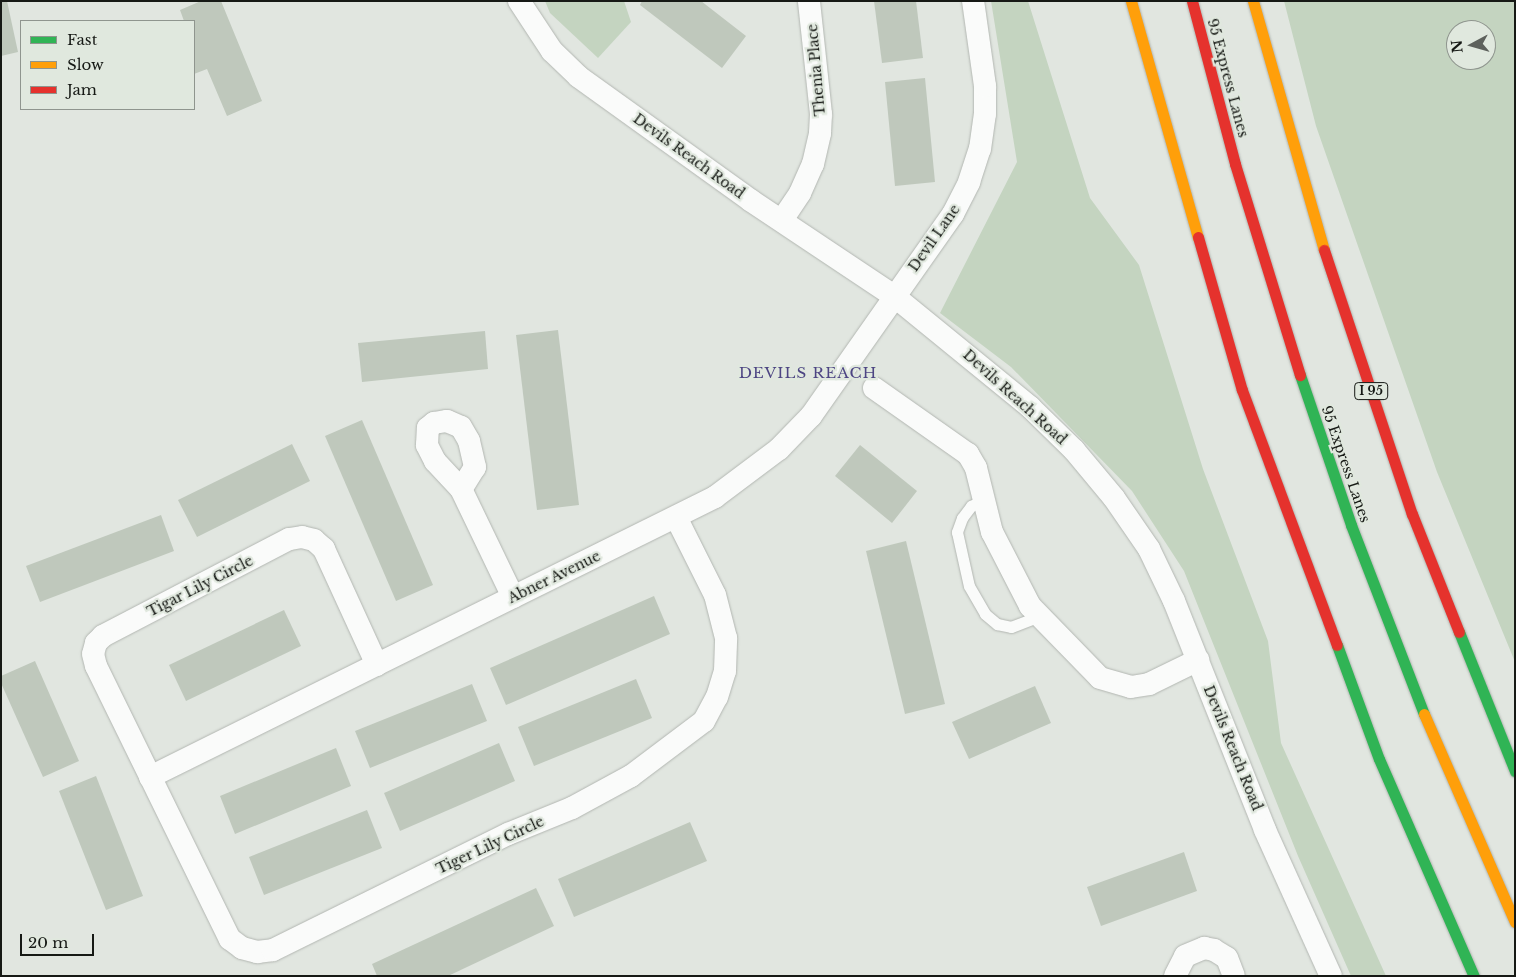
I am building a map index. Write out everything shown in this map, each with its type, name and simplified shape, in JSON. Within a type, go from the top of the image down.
[{"type":"highway","points":[[1131,1],[1245,400],[1379,759],[1474,976]]},
{"type":"highway","name":"95 Express Lanes","points":[[1192,1],[1236,164],[1286,330],[1351,525],[1424,715],[1515,922]]},
{"type":"highway","name":"I 95","points":[[1253,1],[1285,121],[1322,241],[1412,514],[1515,772]]},
{"type":"street","name":"Devils Reach Road","points":[[519,1],[552,51],[579,76],[782,220],[894,296],[1030,407],[1074,450],[1114,498],[1149,549],[1198,660],[1265,830],[1331,976]]},
{"type":"street","name":"Thenia Place","points":[[782,220],[800,193],[813,164],[820,133],[821,114],[809,1]]},
{"type":"street","name":"Devil Lane","points":[[894,296],[953,214],[969,182],[980,149],[985,86],[973,1]]},
{"type":"street","name":"Abner Avenue","points":[[150,777],[676,517],[745,478],[779,449],[810,416],[894,296]]},
{"type":"street","points":[[874,388],[968,454],[976,468],[982,501],[992,532],[1030,606],[1093,672],[1117,684],[1149,684],[1198,660]]},
{"type":"street","points":[[461,489],[513,597]]},
{"type":"street","name":"Tiger Lily Circle","points":[[150,777],[230,939],[242,948],[257,952],[272,950],[508,834],[572,808],[631,776],[669,750],[704,721],[717,697],[725,671],[726,638],[721,611],[676,517]]},
{"type":"street","name":"Tigar Lily Circle","points":[[150,777],[96,666],[93,654],[96,643],[103,636],[289,539],[302,537],[314,540],[324,549],[377,665]]},
{"type":"street","points":[[1175,976],[1185,956],[1204,948],[1214,950],[1226,958],[1234,976]]},
{"type":"lane","points":[[982,501],[971,506],[962,518],[958,532],[969,586],[985,614],[997,624],[1011,627],[1040,616]]},
{"type":"green space","points":[[545,1],[624,1],[631,22],[598,58],[550,13]]},
{"type":"green space","points":[[991,1],[1028,1],[1090,198],[1139,265],[1203,469],[1268,641],[1281,743],[1386,976],[1351,976],[1298,856],[1184,571],[1132,491],[1011,367],[940,313],[1017,162]]},
{"type":"green space","points":[[1284,1],[1515,1],[1515,662],[1437,472],[1316,126]]},
{"type":"building","points":[[1,1],[7,1],[18,52],[1,56]]},
{"type":"building","points":[[201,1],[221,1],[262,101],[227,116],[207,69],[195,74],[195,20],[184,20],[180,10]]},
{"type":"building","points":[[642,1],[701,1],[746,36],[722,68],[640,5]]},
{"type":"building","points":[[874,1],[916,1],[923,58],[882,63]]},
{"type":"building","points":[[925,78],[935,182],[895,186],[885,82]]},
{"type":"building","points":[[558,330],[579,505],[537,510],[516,335]]},
{"type":"building","points":[[485,331],[488,369],[362,382],[358,343]]},
{"type":"building","points":[[362,420],[433,585],[396,601],[325,436]]},
{"type":"building","points":[[292,444],[310,481],[197,537],[178,500]]},
{"type":"building","points":[[860,445],[917,491],[892,523],[835,476]]},
{"type":"building","points":[[161,515],[174,551],[40,602],[26,566]]},
{"type":"building","points":[[906,541],[945,704],[905,714],[866,551]]},
{"type":"building","points":[[654,596],[670,634],[506,705],[490,668]]},
{"type":"building","points":[[284,610],[301,646],[186,701],[169,665]]},
{"type":"building","points":[[35,661],[79,761],[43,777],[1,683],[1,676]]},
{"type":"building","points":[[636,679],[652,718],[534,766],[518,727]]},
{"type":"building","points":[[472,684],[487,721],[370,768],[355,731]]},
{"type":"building","points":[[1035,686],[1051,723],[969,759],[952,722]]},
{"type":"building","points":[[499,743],[515,781],[400,831],[384,793]]},
{"type":"building","points":[[336,748],[351,786],[235,834],[220,796]]},
{"type":"building","points":[[96,776],[143,896],[106,910],[59,791]]},
{"type":"building","points":[[367,810],[382,848],[264,895],[249,857]]},
{"type":"building","points":[[690,822],[707,861],[574,917],[558,879]]},
{"type":"building","points":[[1184,852],[1197,891],[1101,926],[1087,887]]},
{"type":"building","points":[[536,888],[554,926],[448,976],[377,976],[372,964]]},
{"type":"traffic: fast","points":[[1300,375],[1351,525],[1424,714]]},
{"type":"traffic: fast","points":[[1459,632],[1515,771]]},
{"type":"traffic: fast","points":[[1337,645],[1379,759],[1474,976]]},
{"type":"traffic: slow","points":[[1131,1],[1198,237]]},
{"type":"traffic: slow","points":[[1253,1],[1324,250]]},
{"type":"traffic: slow","points":[[1424,714],[1515,922]]},
{"type":"traffic: jam","points":[[1192,1],[1235,164],[1300,375]]},
{"type":"traffic: jam","points":[[1198,237],[1242,390],[1337,645]]},
{"type":"traffic: jam","points":[[1324,250],[1412,514],[1459,632]]},
{"type":"district","name":"DEVILS REACH","points":[[808,373]]}]
